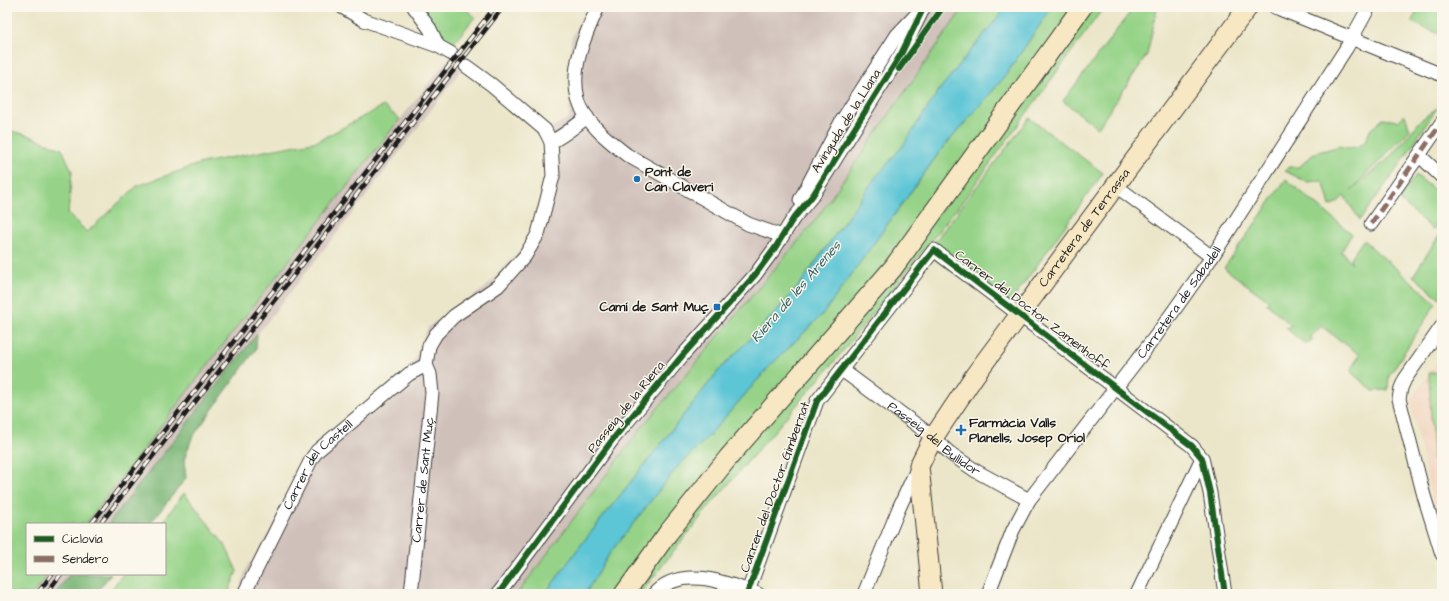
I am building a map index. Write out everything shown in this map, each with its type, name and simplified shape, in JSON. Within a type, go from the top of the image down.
[{"type":"main road","points":[[624,594],[668,533],[728,458],[893,268],[1082,7]]},
{"type":"main road","name":"Carretera de Terrassa","points":[[919,466],[934,438],[975,374],[1248,7]]},
{"type":"main road","points":[[919,466],[932,594]]},
{"type":"street","points":[[342,7],[364,20],[438,46],[452,54]]},
{"type":"street","points":[[414,7],[430,30],[438,46]]},
{"type":"street","points":[[598,7],[586,32],[580,54],[577,75],[578,100],[587,117],[610,141],[627,155],[748,224],[781,239]]},
{"type":"street","name":"Avinguda de la Llana","points":[[781,239],[793,219],[813,194],[898,60],[923,7]]},
{"type":"street","points":[[1275,7],[1442,75]]},
{"type":"street","name":"Carretera de Sabadell","points":[[988,594],[1013,530],[1029,500],[1116,387],[1212,257],[1352,38],[1369,7]]},
{"type":"street","points":[[426,365],[429,346],[436,334],[454,316],[498,286],[525,256],[538,234],[553,176],[551,142],[542,128],[492,85],[466,66]]},
{"type":"street","points":[[551,142],[566,134],[569,129],[587,117]]},
{"type":"street","points":[[1371,224],[1420,156],[1442,122]]},
{"type":"street","points":[[1420,156],[1442,177]]},
{"type":"street","points":[[1116,186],[1212,257]]},
{"type":"street","points":[[748,224],[763,239],[772,253]]},
{"type":"street","name":"Passeig de la Riera","points":[[498,594],[613,439],[682,356],[755,275],[781,239]]},
{"type":"street","name":"Carrer del Doctor Zamenhoff","points":[[842,370],[934,250],[1116,387],[1192,446],[1202,458]]},
{"type":"street","points":[[1442,326],[1405,379],[1401,388],[1399,399],[1424,496],[1442,554]]},
{"type":"street","name":"Carrer del Castell","points":[[244,594],[308,465],[317,451],[409,374],[426,365]]},
{"type":"street","name":"Carrer de Sant Muç","points":[[410,594],[432,393],[430,374],[426,365]]},
{"type":"street","name":"Passeig del Bullidor","points":[[842,370],[934,438],[951,454],[976,471],[1029,500]]},
{"type":"street","name":"Carrer del Doctor Gimbernat","points":[[751,593],[817,402],[842,370]]},
{"type":"street","points":[[1136,594],[1176,510],[1195,483],[1202,458]]},
{"type":"street","points":[[1202,458],[1210,493],[1224,594]]},
{"type":"street","points":[[864,594],[899,508],[919,466]]},
{"type":"street","points":[[1195,483],[1204,484],[1210,493]]},
{"type":"street","points":[[654,594],[659,588],[675,580],[692,577],[751,593]]},
{"type":"shaded area","points":[[587,7],[964,7],[814,222],[642,427],[517,594],[238,594],[248,564],[253,561],[311,460],[317,441],[412,366],[428,327],[485,288],[529,242],[548,174],[545,142],[552,127],[569,118],[571,39]]},
{"type":"shaded area","points":[[448,59],[462,69],[366,196],[109,523],[87,523],[240,323]]},
{"type":"shaded area","points":[[1442,355],[1442,534],[1434,508],[1410,401]]},
{"type":"shaded area","points":[[47,575],[69,575],[55,594],[33,594]]},
{"type":"green space","points":[[421,7],[464,7],[475,17],[449,49],[438,39]]},
{"type":"green space","points":[[964,7],[1006,7],[940,89],[902,147],[876,177],[798,287],[764,325],[720,369],[580,546],[545,594],[517,594],[642,427],[814,222]]},
{"type":"green space","points":[[1052,7],[1104,7],[965,198],[834,362],[707,509],[640,594],[585,594],[610,553],[679,465],[707,438],[768,368],[823,314],[941,150],[1003,79]]},
{"type":"green space","points":[[1134,7],[1155,7],[1157,9],[1147,55],[1098,128],[1063,101]]},
{"type":"green space","points":[[1420,7],[1442,7],[1442,35],[1411,22]]},
{"type":"green space","points":[[383,106],[400,119],[240,323],[87,523],[26,523],[26,575],[47,575],[33,594],[7,594],[7,130],[27,135],[62,149],[72,171],[68,214],[87,232],[137,186],[202,163],[318,141]]},
{"type":"green space","points":[[1437,108],[1401,163],[1360,220],[1344,196],[1338,202],[1330,206],[1324,184],[1321,181],[1307,182],[1285,171],[1289,167],[1299,167],[1315,153],[1340,146],[1347,148],[1357,147],[1366,141],[1370,130],[1383,119],[1398,121],[1405,115],[1410,130],[1351,190],[1388,159],[1422,119]]},
{"type":"green space","points":[[1029,118],[1103,173],[1006,309],[926,253]]},
{"type":"green space","points":[[1416,175],[1442,196],[1442,215],[1433,230],[1399,199]]},
{"type":"green space","points":[[1286,179],[1352,234],[1341,252],[1344,253],[1352,264],[1350,259],[1363,240],[1436,303],[1389,376],[1388,390],[1373,391],[1352,373],[1352,367],[1360,355],[1321,326],[1313,335],[1309,337],[1313,339],[1308,343],[1301,341],[1286,328],[1291,325],[1267,304],[1269,301],[1224,268]]},
{"type":"green space","points":[[1442,231],[1442,300],[1413,276]]},
{"type":"green space","points":[[257,334],[256,349],[192,438],[184,460],[186,478],[151,523],[109,523]]},
{"type":"green space","points":[[1442,372],[1442,461],[1433,461],[1429,373]]},
{"type":"green space","points":[[184,493],[225,545],[237,571],[228,594],[108,594],[122,575],[166,575],[166,523],[162,523]]},
{"type":"green space","points":[[69,575],[110,575],[95,594],[55,594]]},
{"type":"water","name":"Riera de les Arenes","points":[[1006,7],[1052,7],[1003,79],[941,150],[823,314],[768,368],[707,438],[679,465],[610,553],[585,594],[545,594],[580,546],[720,369],[764,325],[798,287],[876,177],[902,147],[940,89]]},
{"type":"tunnel","points":[[452,54],[466,66]]},
{"type":"railway","points":[[92,523],[495,7]]},
{"type":"railway","points":[[101,523],[503,7]]},
{"type":"railway","points":[[37,594],[51,575]]},
{"type":"railway","points":[[46,594],[60,575]]},
{"type":"marked path","points":[[1371,224],[1442,122]]},
{"type":"cycle path","points":[[498,594],[613,439],[682,356],[755,275],[775,248],[793,219],[813,195],[901,54],[924,7]]},
{"type":"cycle path","points":[[899,69],[943,7]]},
{"type":"cycle path","points":[[747,594],[817,401],[934,250],[1192,446],[1202,458],[1210,493],[1225,594]]},
{"type":"place","name":"Pont de Can Claveri","points":[[637,179]]},
{"type":"place","name":"Camí de Sant Muç","points":[[717,307]]},
{"type":"place","name":"Farmàcia Valls Planells, Josep Oriol","points":[[961,430]]}]
